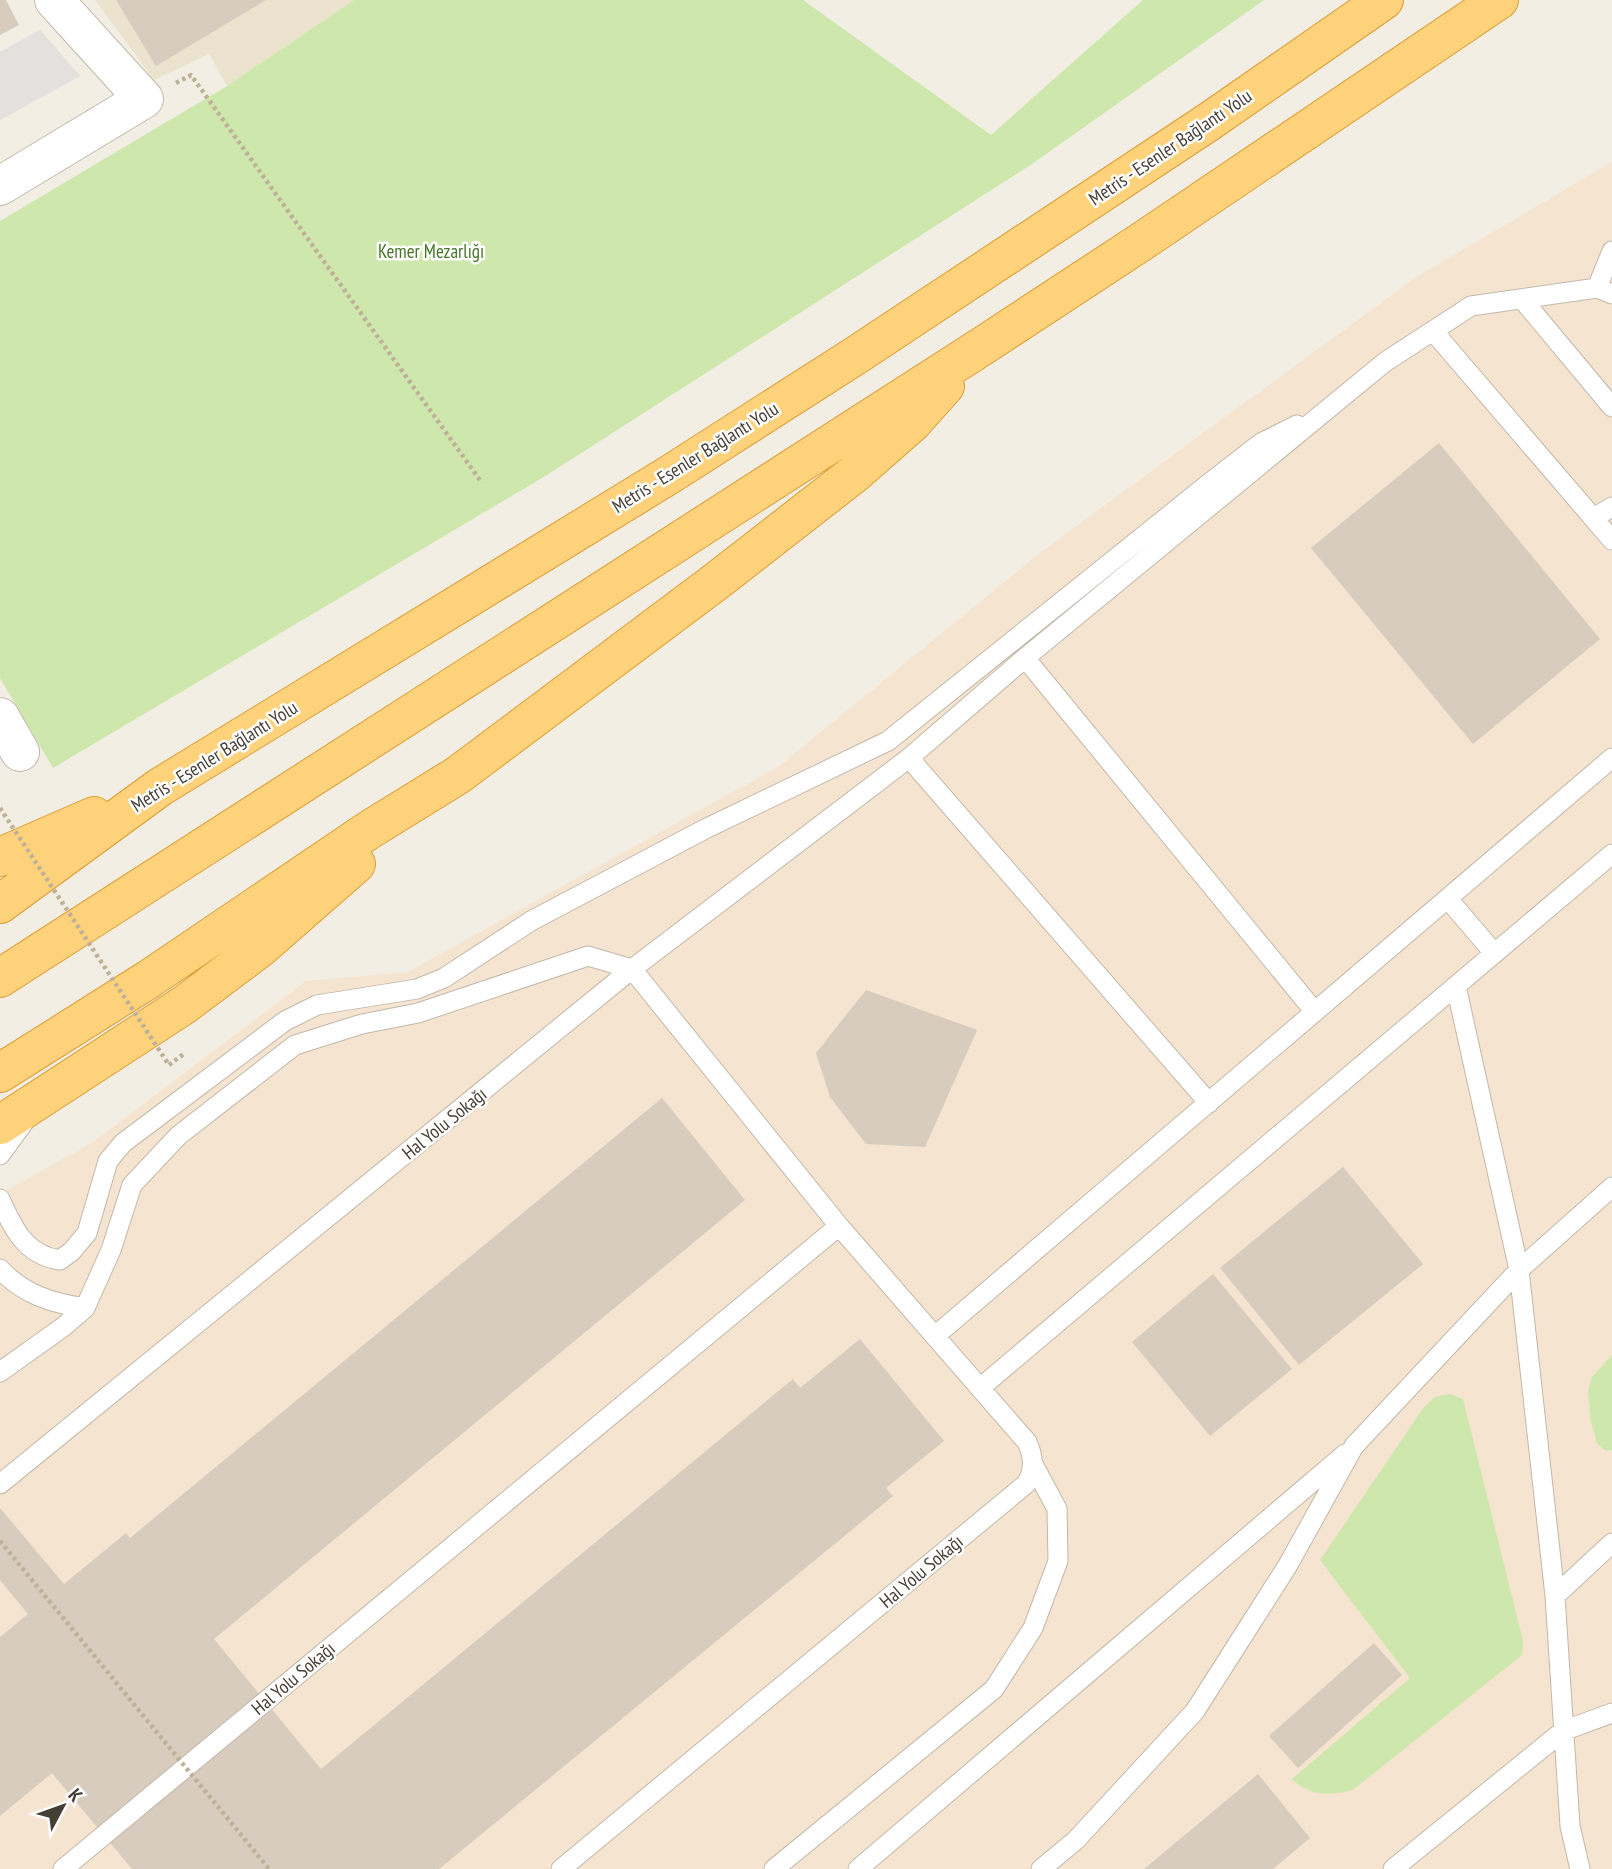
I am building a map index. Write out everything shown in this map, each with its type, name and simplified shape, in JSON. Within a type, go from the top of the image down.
[{"type":"highway","name":"Metris - Esenler Bağlantı Yolu","points":[[0,904],[160,787],[746,425],[1210,121],[1384,0]]},
{"type":"highway","points":[[0,978],[981,347],[1499,0]]},
{"type":"highway","points":[[0,1125],[184,1005],[260,948],[458,775],[854,474],[912,423],[981,347]]},
{"type":"highway","points":[[0,1073],[149,979],[369,830],[458,775]]},
{"type":"highway","points":[[0,857],[160,787]]},
{"type":"street","points":[[0,186],[144,99],[54,0]]},
{"type":"street","points":[[0,718],[20,752]]},
{"type":"lane","points":[[0,1199],[21,1239],[34,1252],[60,1260],[72,1251],[87,1233],[108,1161],[123,1143],[285,1021],[317,1005],[417,989],[444,978],[531,921],[705,829],[888,741],[1121,552],[1261,443],[1329,409],[1385,362],[1471,306],[1605,291],[1612,251]]},
{"type":"lane","points":[[1522,299],[1612,407]]},
{"type":"lane","points":[[1433,331],[1612,540]]},
{"type":"lane","name":"Hal Yolu Sokağı","points":[[0,1484],[632,969],[909,758],[1025,658],[1329,409]]},
{"type":"lane","points":[[1593,518],[1612,507]]},
{"type":"lane","points":[[1025,658],[1315,1012]]},
{"type":"lane","points":[[909,758],[1209,1103]]},
{"type":"lane","points":[[935,1336],[1612,758]]},
{"type":"lane","points":[[980,1388],[1612,854]]},
{"type":"lane","points":[[1448,899],[1494,953]]},
{"type":"lane","points":[[0,1372],[85,1308],[111,1250],[132,1185],[177,1136],[295,1045],[362,1024],[418,1013],[588,956],[632,969],[839,1226],[1027,1442],[1033,1464],[1057,1509],[1058,1561],[1033,1628],[994,1689],[774,1869]]},
{"type":"lane","points":[[1456,986],[1520,1270],[1555,1596],[1570,1826],[1580,1869]]},
{"type":"lane","points":[[0,1155],[16,1130],[51,1093]]},
{"type":"lane","points":[[858,1869],[1354,1446],[1520,1270],[1612,1187]]},
{"type":"lane","name":"Hal Yolu Sokağı","points":[[63,1869],[839,1226]]},
{"type":"lane","points":[[0,1269],[32,1295],[85,1308]]},
{"type":"lane","points":[[1041,1869],[1076,1840],[1195,1710],[1288,1565],[1354,1446]]},
{"type":"lane","name":"Hal Yolu Sokağı","points":[[561,1869],[1026,1484],[1033,1464]]},
{"type":"lane","points":[[1555,1596],[1612,1542]]},
{"type":"lane","points":[[1392,1869],[1563,1731],[1612,1713]]},
{"type":"path","points":[[144,99],[191,75],[482,483]]},
{"type":"path","points":[[0,808],[169,1065]]},
{"type":"path","points":[[0,1541],[268,1869]]},
{"type":"shaded area","points":[[95,0],[354,0],[227,86],[209,54],[154,80]]},
{"type":"shaded area","points":[[40,30],[80,76],[0,120],[0,52]]},
{"type":"shaded area","points":[[1612,162],[1612,1869],[0,1869],[0,1194],[95,1141],[306,981],[408,972],[778,767],[1045,549],[1415,278]]},
{"type":"green space","name":"Kemer Mezarlığı","points":[[354,0],[803,0],[991,135],[1143,0],[1264,0],[1032,164],[547,475],[53,768],[0,678],[0,221],[227,86]]},
{"type":"green space","points":[[1612,1355],[1612,1450],[1606,1451],[1597,1443],[1591,1422],[1588,1392],[1592,1377]]},
{"type":"green space","points":[[1450,1394],[1463,1399],[1523,1641],[1522,1655],[1354,1789],[1329,1794],[1313,1792],[1292,1779],[1410,1678],[1320,1560],[1424,1407],[1435,1397]]},
{"type":"building","points":[[0,0],[6,0],[19,25],[0,35]]},
{"type":"building","points":[[116,0],[266,0],[156,66]]},
{"type":"building","points":[[1439,443],[1600,639],[1473,744],[1311,548]]},
{"type":"building","points":[[866,990],[977,1030],[925,1147],[866,1144],[830,1097],[816,1053]]},
{"type":"building","points":[[662,1098],[745,1200],[214,1639],[321,1769],[793,1379],[800,1388],[860,1339],[944,1441],[886,1488],[893,1496],[439,1869],[132,1869],[52,1773],[0,1816],[0,1637],[28,1614],[0,1580],[0,1508],[64,1584],[126,1533],[130,1538]]},
{"type":"building","points":[[1343,1167],[1423,1264],[1299,1365],[1220,1268]]},
{"type":"building","points":[[1213,1274],[1292,1369],[1210,1436],[1132,1342]]},
{"type":"building","points":[[1374,1643],[1402,1675],[1298,1768],[1269,1736]]},
{"type":"building","points":[[1258,1774],[1310,1838],[1273,1869],[1144,1869]]}]
